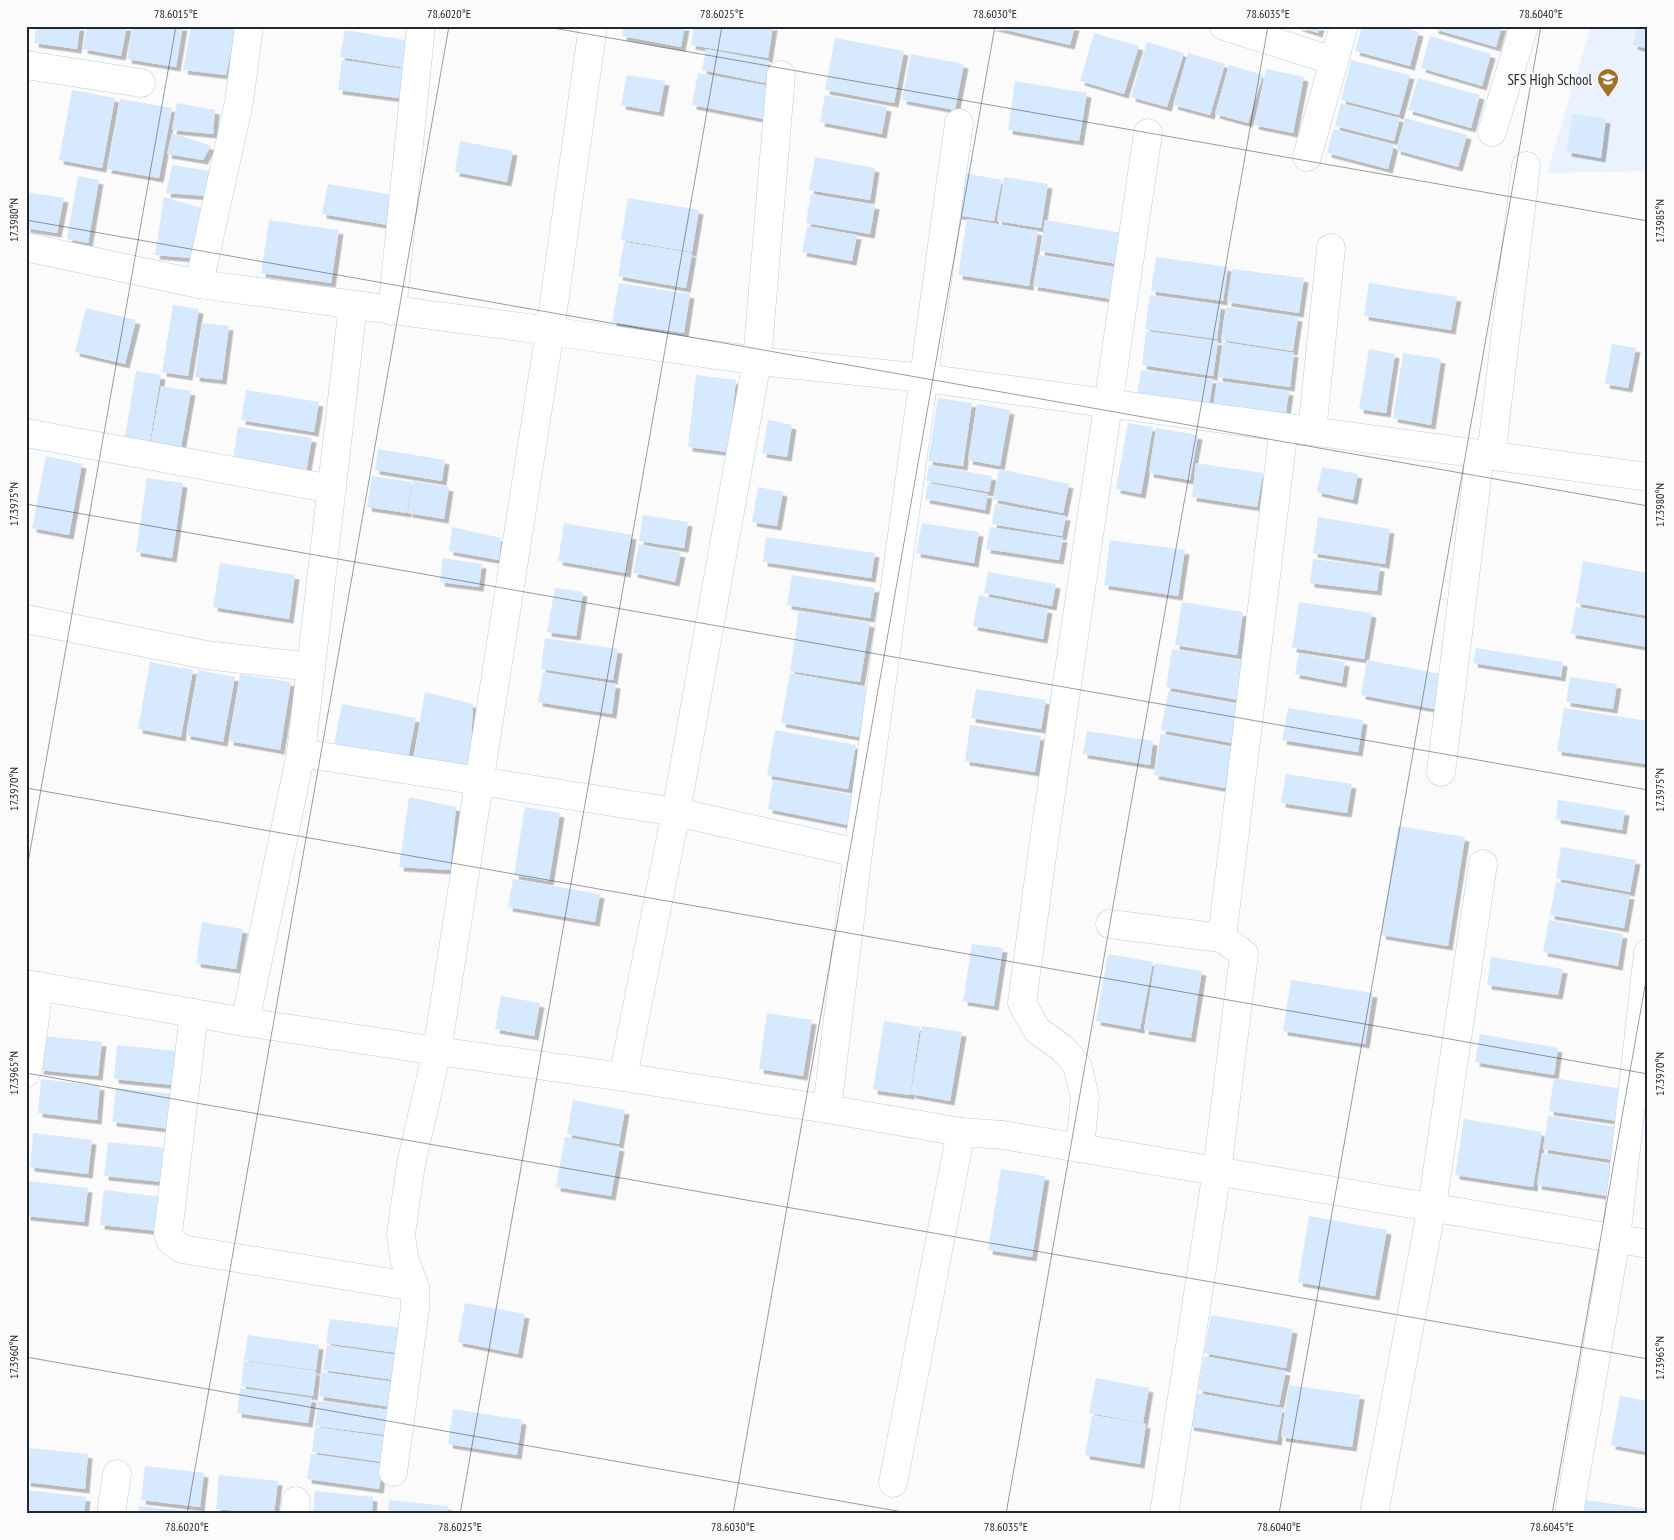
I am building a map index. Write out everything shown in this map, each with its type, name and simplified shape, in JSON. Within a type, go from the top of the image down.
[{"type":"street","points":[[199,284],[239,102],[249,26]]},
{"type":"street","points":[[392,311],[421,26]]},
{"type":"street","points":[[393,1472],[415,1308],[416,1287],[404,1258],[401,1234],[411,1164],[437,1051],[480,781],[550,331],[593,26]]},
{"type":"street","points":[[1224,26],[1334,61]]},
{"type":"street","points":[[1307,157],[1344,26]]},
{"type":"street","points":[[1492,132],[1524,26]]},
{"type":"street","points":[[26,65],[141,83]]},
{"type":"street","points":[[623,1077],[676,812],[757,361],[780,74]]},
{"type":"street","points":[[827,1109],[858,853],[959,123]]},
{"type":"street","points":[[1080,1148],[1085,1097],[1077,1065],[1062,1048],[1037,1030],[1022,1003],[1148,133]]},
{"type":"street","points":[[1441,772],[1526,166]]},
{"type":"street","points":[[26,247],[199,284],[757,361],[924,378],[1648,477]]},
{"type":"street","points":[[1312,431],[1331,248]]},
{"type":"street","points":[[246,1022],[300,753],[353,305]]},
{"type":"street","points":[[1222,938],[1284,427]]},
{"type":"street","points":[[26,434],[332,489]]},
{"type":"street","points":[[26,619],[206,655],[311,667]]},
{"type":"street","points":[[300,753],[676,812],[858,853]]},
{"type":"street","points":[[1374,1514],[1432,1206],[1483,864]]},
{"type":"street","points":[[1110,924],[1222,938],[1244,954],[1217,1171],[1164,1514]]},
{"type":"street","points":[[1569,1514],[1616,1238],[1648,953]]},
{"type":"street","points":[[26,1074],[29,1064],[33,985],[246,1022],[623,1077],[960,1132],[1003,1135],[1648,1244]]},
{"type":"street","points":[[194,1012],[168,1233],[170,1240],[182,1249],[416,1287]]},
{"type":"street","points":[[893,1483],[960,1132]]},
{"type":"street","points":[[111,1514],[116,1474]]},
{"type":"shaded area","name":"SFS High School","points":[[1591,26],[1648,26],[1648,171],[1547,173]]},
{"type":"building","points":[[36,26],[80,26],[77,49],[34,43]]},
{"type":"building","points":[[87,26],[127,26],[121,56],[83,49]]},
{"type":"building","points":[[133,26],[183,26],[176,67],[127,59]]},
{"type":"building","points":[[191,26],[236,26],[226,75],[183,70]]},
{"type":"building","points":[[624,26],[685,26],[681,47],[622,36]]},
{"type":"building","points":[[694,26],[773,26],[768,58],[691,45]]},
{"type":"building","points":[[989,26],[1075,26],[1070,45]]},
{"type":"building","points":[[1296,26],[1320,26],[1318,33]]},
{"type":"building","points":[[1362,26],[1398,26],[1419,32],[1410,66],[1355,51]]},
{"type":"building","points":[[1435,26],[1502,26],[1496,47],[1434,29]]},
{"type":"building","points":[[1638,26],[1648,26],[1648,49],[1633,45]]},
{"type":"building","points":[[345,30],[411,41],[406,68],[340,57]]},
{"type":"building","points":[[1094,33],[1139,46],[1124,94],[1080,81]]},
{"type":"building","points":[[1430,36],[1491,54],[1482,86],[1421,68]]},
{"type":"building","points":[[835,38],[904,51],[894,103],[825,90]]},
{"type":"building","points":[[1147,42],[1184,53],[1167,107],[1131,97]]},
{"type":"building","points":[[706,49],[769,61],[765,83],[702,70]]},
{"type":"building","points":[[1188,53],[1225,64],[1210,115],[1173,105]]},
{"type":"building","points":[[911,54],[964,64],[955,110],[902,100]]},
{"type":"building","points":[[342,60],[410,70],[406,99],[338,90]]},
{"type":"building","points":[[1351,60],[1410,75],[1399,115],[1341,100]]},
{"type":"building","points":[[1229,65],[1263,75],[1248,123],[1215,114]]},
{"type":"building","points":[[1266,69],[1304,77],[1293,133],[1254,125]]},
{"type":"building","points":[[698,73],[770,86],[764,119],[692,105]]},
{"type":"building","points":[[627,75],[665,81],[659,112],[621,105]]},
{"type":"building","points":[[1418,78],[1480,95],[1471,128],[1408,110]]},
{"type":"building","points":[[1015,81],[1087,93],[1079,141],[1008,130]]},
{"type":"building","points":[[72,90],[115,98],[102,168],[59,160]]},
{"type":"building","points":[[825,95],[887,107],[882,134],[820,122]]},
{"type":"building","points":[[120,99],[172,108],[159,178],[107,169]]},
{"type":"building","points":[[177,103],[215,110],[213,134],[172,130]]},
{"type":"building","points":[[1341,103],[1400,118],[1394,141],[1335,126]]},
{"type":"building","points":[[1572,114],[1606,119],[1601,158],[1567,152]]},
{"type":"building","points":[[1405,118],[1467,135],[1458,167],[1396,150]]},
{"type":"building","points":[[1333,129],[1394,145],[1388,169],[1327,153]]},
{"type":"building","points":[[172,133],[211,146],[203,160],[167,154]]},
{"type":"building","points":[[460,141],[513,151],[507,182],[455,172]]},
{"type":"building","points":[[815,157],[875,168],[870,200],[809,190]]},
{"type":"building","points":[[172,165],[211,171],[207,196],[166,193]]},
{"type":"building","points":[[964,173],[1002,180],[994,221],[957,215]]},
{"type":"building","points":[[78,176],[99,180],[88,243],[67,239]]},
{"type":"building","points":[[1004,177],[1048,184],[1041,228],[997,221]]},
{"type":"building","points":[[328,184],[399,196],[394,226],[322,214]]},
{"type":"building","points":[[26,192],[64,198],[57,233],[26,228]]},
{"type":"building","points":[[811,194],[875,205],[870,234],[806,223]]},
{"type":"building","points":[[164,197],[202,208],[191,258],[155,255]]},
{"type":"building","points":[[628,198],[699,210],[692,252],[621,240]]},
{"type":"building","points":[[967,219],[1038,231],[1029,286],[958,275]]},
{"type":"building","points":[[269,220],[339,230],[331,283],[261,273]]},
{"type":"building","points":[[1045,220],[1123,233],[1118,264],[1040,251]]},
{"type":"building","points":[[807,226],[857,235],[852,261],[802,252]]},
{"type":"building","points":[[624,242],[692,253],[686,288],[618,276]]},
{"type":"building","points":[[1039,255],[1117,268],[1111,299],[1033,286]]},
{"type":"building","points":[[1156,257],[1228,267],[1223,301],[1151,291]]},
{"type":"building","points":[[1232,269],[1304,278],[1299,313],[1227,302]]},
{"type":"building","points":[[619,283],[690,294],[684,333],[612,322]]},
{"type":"building","points":[[1369,283],[1457,297],[1451,330],[1364,316]]},
{"type":"building","points":[[1150,295],[1221,305],[1217,339],[1145,329]]},
{"type":"building","points":[[173,305],[199,309],[188,376],[162,372]]},
{"type":"building","points":[[1226,307],[1298,317],[1293,351],[1221,340]]},
{"type":"building","points":[[86,308],[136,320],[125,364],[75,352]]},
{"type":"building","points":[[202,323],[229,326],[222,380],[195,377]]},
{"type":"building","points":[[1146,331],[1218,341],[1213,376],[1142,365]]},
{"type":"building","points":[[1223,342],[1294,353],[1290,387],[1218,377]]},
{"type":"building","points":[[1612,344],[1636,348],[1628,388],[1605,384]]},
{"type":"building","points":[[1369,349],[1395,354],[1386,413],[1359,409]]},
{"type":"building","points":[[1403,353],[1441,359],[1431,425],[1393,418]]},
{"type":"building","points":[[1141,370],[1213,379],[1208,414],[1136,403]]},
{"type":"building","points":[[136,371],[161,375],[149,446],[124,442]]},
{"type":"building","points":[[696,375],[736,380],[728,452],[688,447]]},
{"type":"building","points":[[1217,381],[1289,391],[1284,425],[1212,415]]},
{"type":"building","points":[[161,386],[191,391],[181,447],[151,441]]},
{"type":"building","points":[[246,390],[319,402],[314,432],[241,420]]},
{"type":"building","points":[[938,398],[972,403],[963,466],[928,461]]},
{"type":"building","points":[[977,404],[1010,410],[1000,466],[968,460]]},
{"type":"building","points":[[768,420],[792,425],[787,457],[762,453]]},
{"type":"building","points":[[1128,423],[1153,427],[1141,494],[1116,489]]},
{"type":"building","points":[[238,427],[312,438],[306,472],[233,460]]},
{"type":"building","points":[[1156,428],[1198,435],[1190,480],[1149,473]]},
{"type":"building","points":[[378,449],[445,460],[442,481],[375,470]]},
{"type":"building","points":[[46,456],[82,464],[69,535],[32,528]]},
{"type":"building","points":[[1196,463],[1263,473],[1257,507],[1192,497]]},
{"type":"building","points":[[929,465],[992,476],[989,492],[926,481]]},
{"type":"building","points":[[1322,467],[1358,474],[1353,500],[1317,492]]},
{"type":"building","points":[[999,469],[1069,484],[1063,513],[993,499]]},
{"type":"building","points":[[372,476],[412,482],[407,513],[367,507]]},
{"type":"building","points":[[147,478],[183,483],[172,558],[136,552]]},
{"type":"building","points":[[413,481],[449,487],[444,519],[408,513]]},
{"type":"building","points":[[928,483],[988,494],[985,510],[925,499]]},
{"type":"building","points":[[758,487],[783,492],[777,526],[752,522]]},
{"type":"building","points":[[995,504],[1066,516],[1062,536],[992,524]]},
{"type":"building","points":[[643,515],[688,522],[684,548],[639,541]]},
{"type":"building","points":[[1318,517],[1390,529],[1385,564],[1313,553]]},
{"type":"building","points":[[564,523],[632,535],[626,573],[558,561]]},
{"type":"building","points":[[922,523],[979,532],[974,563],[916,553]]},
{"type":"building","points":[[452,527],[501,538],[499,560],[449,551]]},
{"type":"building","points":[[990,527],[1063,538],[1059,560],[986,549]]},
{"type":"building","points":[[766,537],[875,553],[871,578],[763,562]]},
{"type":"building","points":[[1110,540],[1185,550],[1178,596],[1104,585]]},
{"type":"building","points":[[639,544],[681,553],[675,582],[633,573]]},
{"type":"building","points":[[443,558],[482,564],[479,587],[440,582]]},
{"type":"building","points":[[1313,559],[1380,567],[1377,591],[1310,583]]},
{"type":"building","points":[[1583,561],[1648,573],[1648,616],[1576,603]]},
{"type":"building","points":[[220,563],[295,575],[289,619],[213,607]]},
{"type":"building","points":[[988,572],[1056,584],[1052,606],[984,593]]},
{"type":"building","points":[[792,575],[875,588],[870,618],[787,605]]},
{"type":"building","points":[[555,588],[583,592],[576,636],[547,632]]},
{"type":"building","points":[[979,595],[1048,609],[1043,639],[973,626]]},
{"type":"building","points":[[1182,602],[1243,612],[1237,655],[1175,645]]},
{"type":"building","points":[[1299,602],[1372,613],[1364,659],[1292,648]]},
{"type":"building","points":[[1576,607],[1648,619],[1648,647],[1571,634]]},
{"type":"building","points":[[799,611],[870,623],[860,682],[790,671]]},
{"type":"building","points":[[545,638],[618,649],[613,680],[541,669]]},
{"type":"building","points":[[1476,648],[1563,662],[1561,677],[1473,663]]},
{"type":"building","points":[[1172,649],[1245,661],[1239,700],[1166,687]]},
{"type":"building","points":[[1299,653],[1345,662],[1342,683],[1295,674]]},
{"type":"building","points":[[1367,660],[1446,675],[1440,710],[1361,695]]},
{"type":"building","points":[[150,662],[193,670],[181,737],[138,729]]},
{"type":"building","points":[[198,670],[235,677],[223,742],[186,735]]},
{"type":"building","points":[[543,672],[616,684],[612,714],[538,702]]},
{"type":"building","points":[[790,673],[868,687],[859,737],[781,723]]},
{"type":"building","points":[[240,674],[291,682],[280,750],[229,741]]},
{"type":"building","points":[[1570,677],[1617,684],[1613,709],[1566,702]]},
{"type":"building","points":[[976,689],[1046,700],[1041,729],[971,718]]},
{"type":"building","points":[[425,692],[473,704],[470,765],[413,761]]},
{"type":"building","points":[[1168,692],[1239,704],[1232,743],[1161,730]]},
{"type":"building","points":[[342,704],[416,718],[408,758],[334,745]]},
{"type":"building","points":[[1288,708],[1363,720],[1358,752],[1282,740]]},
{"type":"building","points":[[1564,708],[1648,721],[1646,764],[1557,751]]},
{"type":"building","points":[[970,725],[1041,736],[1035,772],[965,761]]},
{"type":"building","points":[[775,730],[856,745],[848,789],[767,775]]},
{"type":"building","points":[[1087,731],[1153,741],[1150,765],[1083,754]]},
{"type":"building","points":[[1161,734],[1232,747],[1225,788],[1154,775]]},
{"type":"building","points":[[1286,774],[1352,784],[1347,813],[1281,803]]},
{"type":"building","points":[[773,780],[853,795],[848,825],[768,809]]},
{"type":"building","points":[[409,797],[456,807],[450,870],[399,867]]},
{"type":"building","points":[[1558,800],[1625,811],[1622,830],[1556,819]]},
{"type":"building","points":[[525,807],[560,813],[549,881],[514,875]]},
{"type":"building","points":[[1398,826],[1465,837],[1448,946],[1381,935]]},
{"type":"building","points":[[1561,847],[1636,860],[1630,892],[1556,878]]},
{"type":"building","points":[[513,879],[600,894],[595,922],[508,907]]},
{"type":"building","points":[[1556,882],[1630,895],[1624,928],[1550,915]]},
{"type":"building","points":[[1549,920],[1623,934],[1618,966],[1543,952]]},
{"type":"building","points":[[202,922],[243,929],[236,969],[196,963]]},
{"type":"building","points":[[972,944],[1003,948],[994,1006],[963,1001]]},
{"type":"building","points":[[1108,954],[1153,962],[1140,1029],[1096,1021]]},
{"type":"building","points":[[1491,957],[1563,969],[1558,995],[1487,985]]},
{"type":"building","points":[[1155,963],[1202,971],[1191,1038],[1144,1030]]},
{"type":"building","points":[[1291,980],[1373,993],[1365,1044],[1283,1031]]},
{"type":"building","points":[[501,996],[540,1003],[534,1036],[495,1029]]},
{"type":"building","points":[[767,1013],[812,1020],[803,1076],[759,1069]]},
{"type":"building","points":[[884,1021],[920,1027],[910,1095],[873,1090]]},
{"type":"building","points":[[922,1026],[962,1032],[950,1101],[911,1094]]},
{"type":"building","points":[[1480,1034],[1558,1048],[1554,1075],[1475,1062]]},
{"type":"building","points":[[43,1036],[102,1042],[98,1076],[39,1070]]},
{"type":"building","points":[[117,1045],[176,1051],[173,1085],[114,1079]]},
{"type":"building","points":[[1554,1078],[1623,1089],[1618,1121],[1549,1111]]},
{"type":"building","points":[[41,1079],[100,1086],[97,1120],[38,1113]]},
{"type":"building","points":[[116,1088],[175,1094],[171,1129],[112,1122]]},
{"type":"building","points":[[573,1100],[625,1110],[619,1144],[567,1134]]},
{"type":"building","points":[[1548,1116],[1618,1127],[1613,1160],[1543,1149]]},
{"type":"building","points":[[1464,1119],[1542,1132],[1533,1187],[1455,1175]]},
{"type":"building","points":[[33,1133],[92,1140],[88,1174],[30,1167]]},
{"type":"building","points":[[565,1137],[620,1147],[611,1196],[556,1187]]},
{"type":"building","points":[[108,1142],[166,1148],[163,1182],[104,1176]]},
{"type":"building","points":[[1542,1153],[1613,1164],[1608,1196],[1537,1185]]},
{"type":"building","points":[[1001,1169],[1045,1176],[1032,1257],[988,1250]]},
{"type":"building","points":[[29,1181],[88,1188],[84,1222],[26,1216]]},
{"type":"building","points":[[104,1190],[162,1197],[159,1231],[100,1225]]},
{"type":"building","points":[[1309,1216],[1387,1230],[1375,1296],[1298,1282]]},
{"type":"building","points":[[465,1303],[525,1314],[518,1354],[458,1342]]},
{"type":"building","points":[[1211,1315],[1293,1329],[1286,1368],[1204,1353]]},
{"type":"building","points":[[330,1319],[402,1328],[398,1353],[326,1343]]},
{"type":"building","points":[[248,1335],[319,1345],[316,1370],[244,1360]]},
{"type":"building","points":[[327,1345],[398,1355],[395,1380],[323,1370]]},
{"type":"building","points":[[1204,1356],[1286,1371],[1279,1405],[1198,1390]]},
{"type":"building","points":[[244,1361],[316,1371],[313,1396],[241,1386]]},
{"type":"building","points":[[322,1372],[394,1382],[391,1407],[319,1396]]},
{"type":"building","points":[[1096,1378],[1149,1388],[1143,1423],[1089,1413]]},
{"type":"building","points":[[1289,1385],[1360,1395],[1352,1447],[1281,1437]]},
{"type":"building","points":[[240,1388],[312,1398],[308,1423],[237,1413]]},
{"type":"building","points":[[1195,1393],[1283,1408],[1277,1441],[1189,1426]]},
{"type":"building","points":[[1620,1396],[1648,1401],[1648,1452],[1611,1445]]},
{"type":"building","points":[[318,1401],[390,1410],[387,1435],[315,1426]]},
{"type":"building","points":[[453,1409],[522,1420],[517,1455],[448,1444]]},
{"type":"building","points":[[1092,1415],[1146,1424],[1140,1464],[1085,1455]]},
{"type":"building","points":[[315,1427],[387,1437],[383,1462],[312,1452]]},
{"type":"building","points":[[30,1448],[88,1454],[85,1489],[26,1482]]},
{"type":"building","points":[[311,1454],[383,1464],[379,1489],[307,1479]]},
{"type":"building","points":[[145,1466],[204,1473],[200,1507],[141,1500]]},
{"type":"building","points":[[219,1475],[278,1481],[274,1514],[216,1509]]},
{"type":"building","points":[[27,1490],[86,1497],[84,1514],[26,1514]]},
{"type":"building","points":[[315,1491],[373,1497],[372,1514],[313,1514]]},
{"type":"building","points":[[389,1500],[448,1506],[448,1514],[388,1514]]},
{"type":"building","points":[[1586,1500],[1648,1509],[1648,1514],[1584,1514]]},
{"type":"building","points":[[139,1506],[197,1512],[197,1514],[138,1514]]},
{"type":"place","name":"SFS High School","points":[[1608,98]]}]
